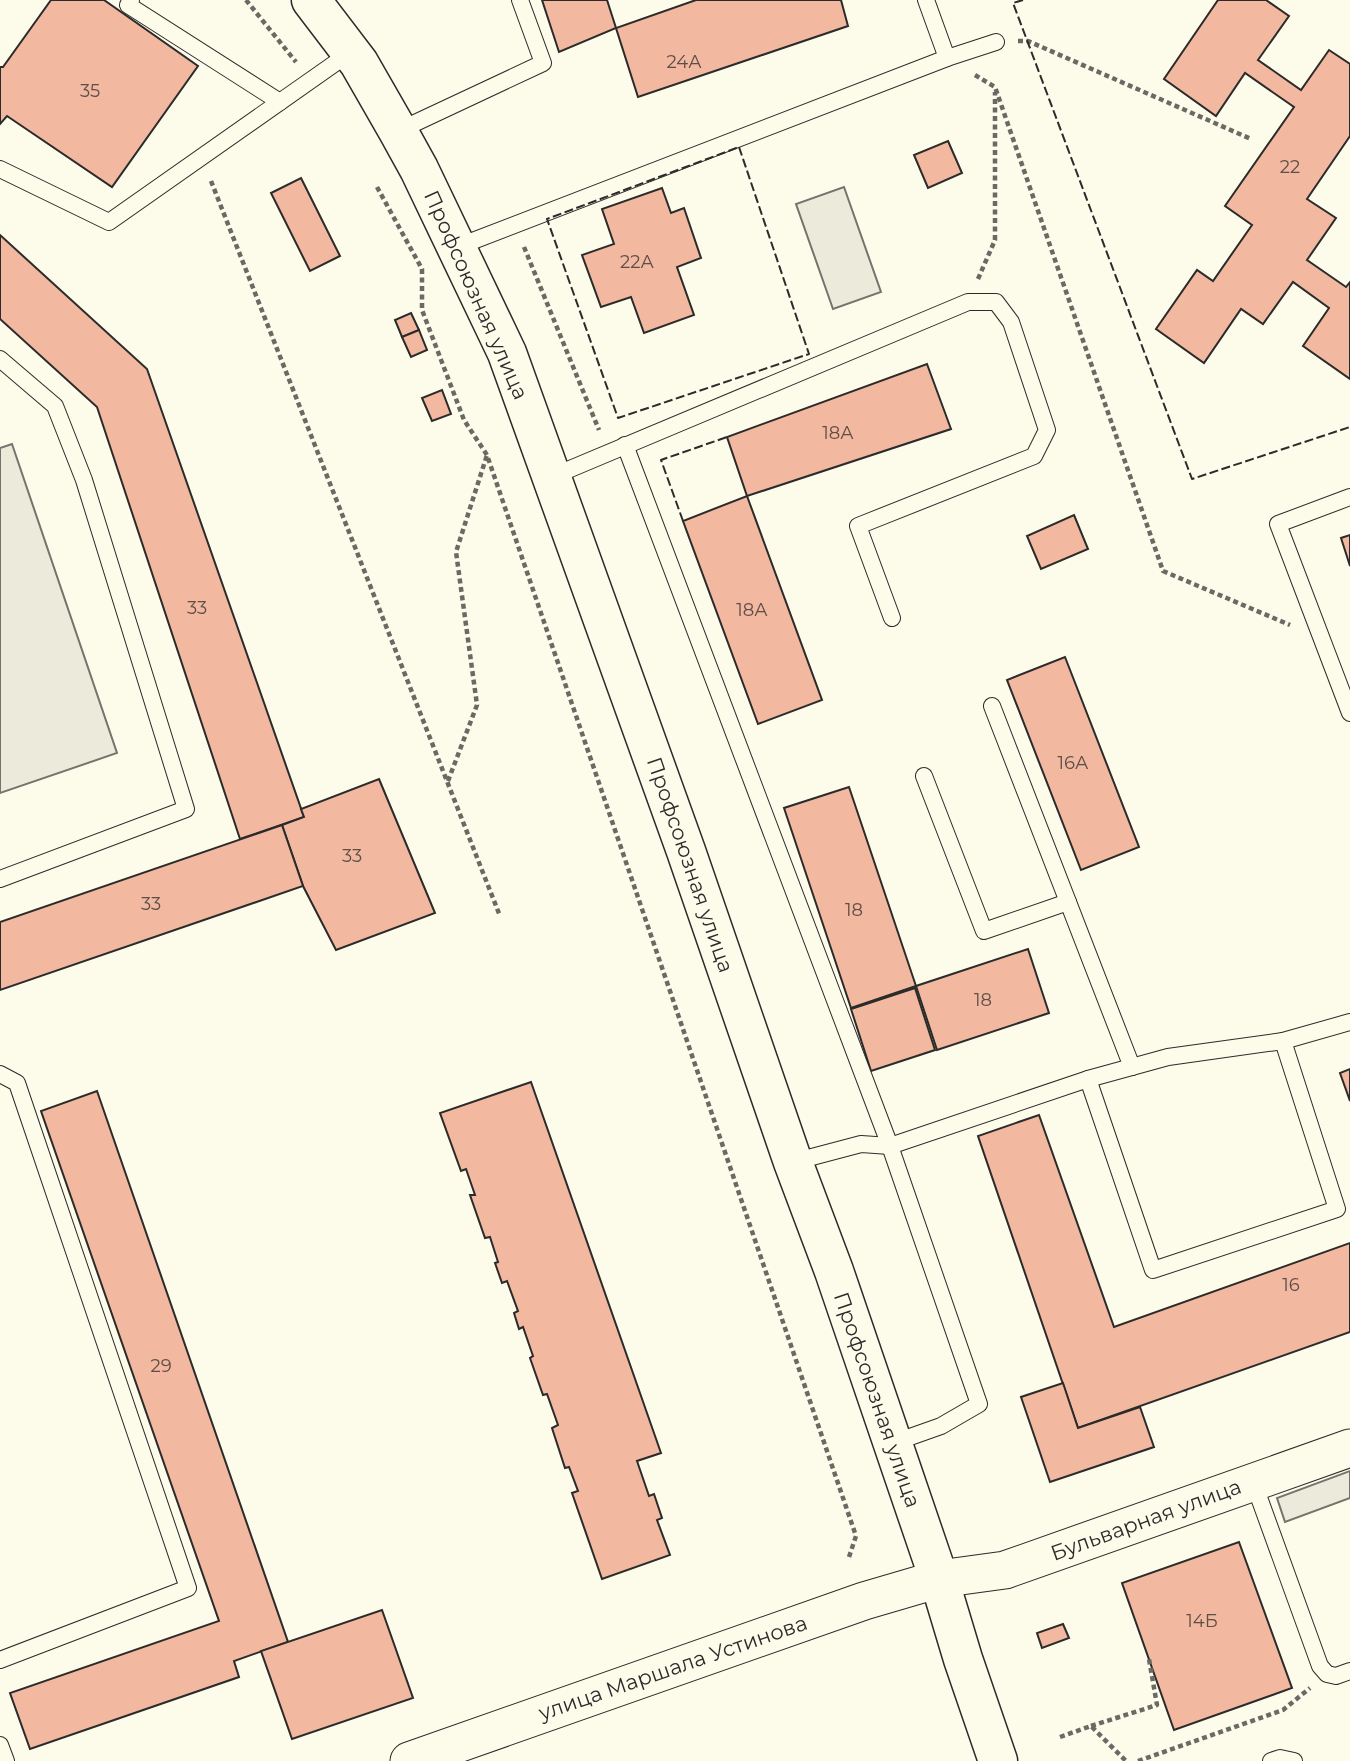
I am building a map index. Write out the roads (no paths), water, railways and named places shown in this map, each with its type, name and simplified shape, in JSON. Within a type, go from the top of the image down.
[{"type":"main road","name":"Профсоюзная улица","points":[[311,0],[359,62],[457,247],[507,353],[682,838],[793,1163],[834,1271],[998,1761]]},
{"type":"street","name":"Бульварная улица","points":[[939,1579],[1005,1570],[1350,1448]]},
{"type":"street","name":"улица Маршала Устинова","points":[[409,1761],[864,1601],[939,1579]]},
{"type":"lane","points":[[131,0],[128,5],[280,102]]},
{"type":"lane","points":[[397,131],[543,63],[520,0]]},
{"type":"lane","points":[[926,0],[947,58]]},
{"type":"lane","points":[[457,247],[947,58],[996,42]]},
{"type":"lane","points":[[0,169],[109,222],[351,52]]},
{"type":"lane","points":[[551,477],[968,302],[996,302],[1011,322],[1046,430],[1034,456],[858,526],[892,618]]},
{"type":"lane","points":[[0,359],[55,406],[84,480],[186,809],[0,879]]},
{"type":"lane","points":[[625,445],[890,1146],[979,1404],[941,1426],[893,1443]]},
{"type":"lane","points":[[1350,497],[1278,524],[1322,639],[1345,686],[1350,713]]},
{"type":"lane","points":[[992,706],[1132,1067]]},
{"type":"lane","points":[[924,776],[984,931],[1068,902]]},
{"type":"lane","points":[[793,1163],[861,1144],[890,1146],[1088,1079],[1168,1057],[1283,1041],[1350,1022]]},
{"type":"lane","points":[[1088,1079],[1153,1270],[1337,1209],[1283,1041]]},
{"type":"lane","points":[[0,1074],[17,1083],[188,1588],[0,1660]]},
{"type":"lane","points":[[1253,1481],[1320,1666],[1327,1674],[1336,1676],[1350,1671]]},
{"type":"lane","points":[[0,1745],[6,1761]]},
{"type":"lane","points":[[1271,1761],[1280,1758],[1294,1761]]}]
